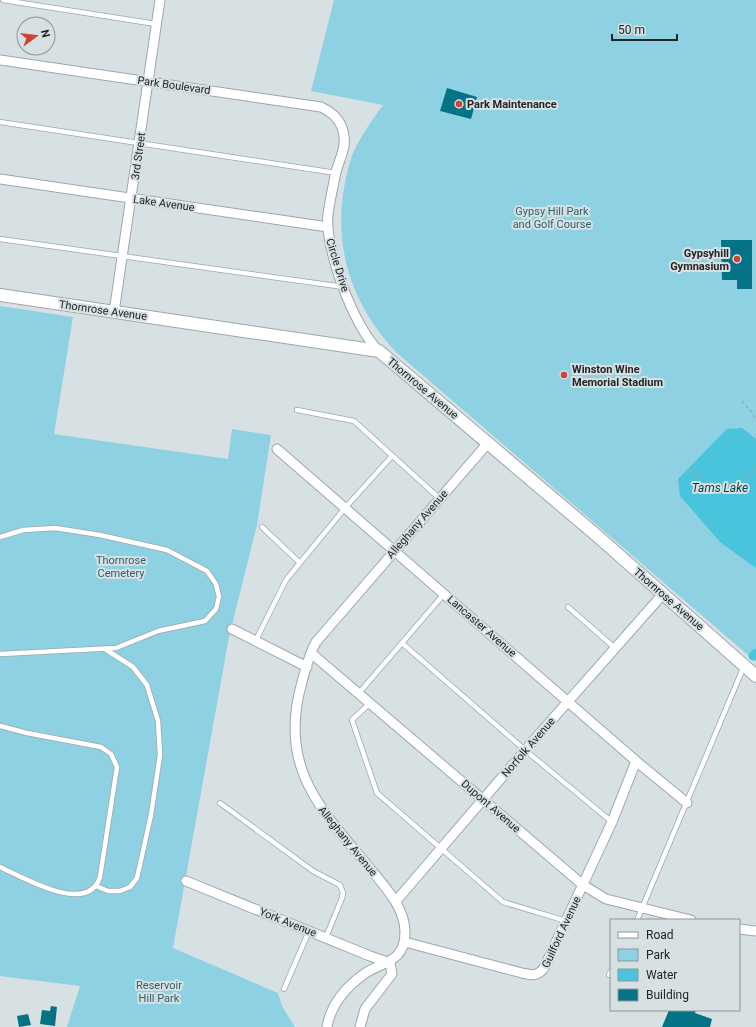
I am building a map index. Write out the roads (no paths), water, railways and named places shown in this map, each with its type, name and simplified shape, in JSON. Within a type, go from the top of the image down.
[{"type":"street","name":"3rd Street","points":[[114,312],[140,144],[160,0]]},
{"type":"street","name":"Park Boulevard","points":[[0,60],[321,107],[333,114],[341,125]]},
{"type":"street","name":"Circle Drive","points":[[341,125],[345,143],[336,173],[328,215],[330,244],[344,286],[362,330],[379,351]]},
{"type":"street","name":"Lake Avenue","points":[[0,179],[328,227]]},
{"type":"street","name":"Thornrose Avenue","points":[[0,295],[379,351],[488,443],[756,676]]},
{"type":"street","name":"Alleghany Avenue","points":[[405,942],[404,922],[396,901],[317,803],[305,777],[297,746],[295,722],[299,694],[311,653],[316,642],[488,443]]},
{"type":"street","name":"Lancaster Avenue","points":[[277,449],[569,701],[636,761],[687,803]]},
{"type":"street","name":"Norfolk Avenue","points":[[396,901],[525,750],[663,594]]},
{"type":"street","points":[[232,629],[307,667]]},
{"type":"street","name":"Dupont Avenue","points":[[311,653],[583,885],[606,899],[687,919]]},
{"type":"street","name":"Guilford Avenue","points":[[405,942],[536,976],[544,968],[583,885],[612,822],[636,761]]},
{"type":"street","name":"York Avenue","points":[[186,881],[390,963]]},
{"type":"street","points":[[740,929],[756,931]]},
{"type":"street","points":[[327,1027],[335,1005],[344,992],[365,974],[390,963],[399,953],[405,942]]},
{"type":"street","points":[[360,1027],[365,1009],[392,974],[390,963]]},
{"type":"lane","points":[[2,0],[156,24]]},
{"type":"lane","points":[[0,122],[336,173]]},
{"type":"lane","points":[[0,239],[122,257],[344,286]]},
{"type":"lane","points":[[297,410],[354,421],[439,498]]},
{"type":"lane","points":[[256,640],[286,580],[345,508],[392,456]]},
{"type":"lane","points":[[262,527],[300,563]]},
{"type":"lane","points":[[0,537],[23,530],[55,528],[100,535],[167,550],[203,568],[214,578],[218,589],[218,601],[213,614],[206,621],[161,630],[122,646],[105,649],[0,654]]},
{"type":"lane","points":[[359,693],[444,594]]},
{"type":"lane","points":[[568,607],[615,648]]},
{"type":"lane","points":[[402,643],[525,750],[612,822]]},
{"type":"lane","points":[[96,886],[110,891],[120,892],[130,887],[137,878],[151,815],[161,748],[156,710],[144,680],[133,667],[105,649]]},
{"type":"lane","points":[[638,919],[744,664]]},
{"type":"lane","points":[[370,702],[352,720],[377,793],[503,902],[566,921]]},
{"type":"lane","points":[[0,726],[27,733],[101,747],[113,756],[116,765],[100,878],[96,886],[83,893],[66,894],[0,867]]},
{"type":"lane","points":[[220,803],[307,867],[340,884],[343,893],[342,898],[326,937]]},
{"type":"lane","points":[[284,989],[308,931]]},
{"type":"water","name":"Tams Lake","points":[[742,428],[756,439],[756,568],[720,542],[680,496],[678,479],[727,429]]},
{"type":"waterway","points":[[753,656],[756,653]]},
{"type":"place","name":"Park Maintenance","points":[[459,104]]},
{"type":"place","name":"Gypsyhill Gymnasium","points":[[737,259]]},
{"type":"place","name":"Winston Wine Memorial Stadium","points":[[564,375]]},
{"type":"park label","name":"Gypsy Hill Park and Golf Course","points":[[552,217]]},
{"type":"park label","name":"Thornrose Cemetery","points":[[121,566]]},
{"type":"park label","name":"Reservoir Hill Park","points":[[159,991]]}]
